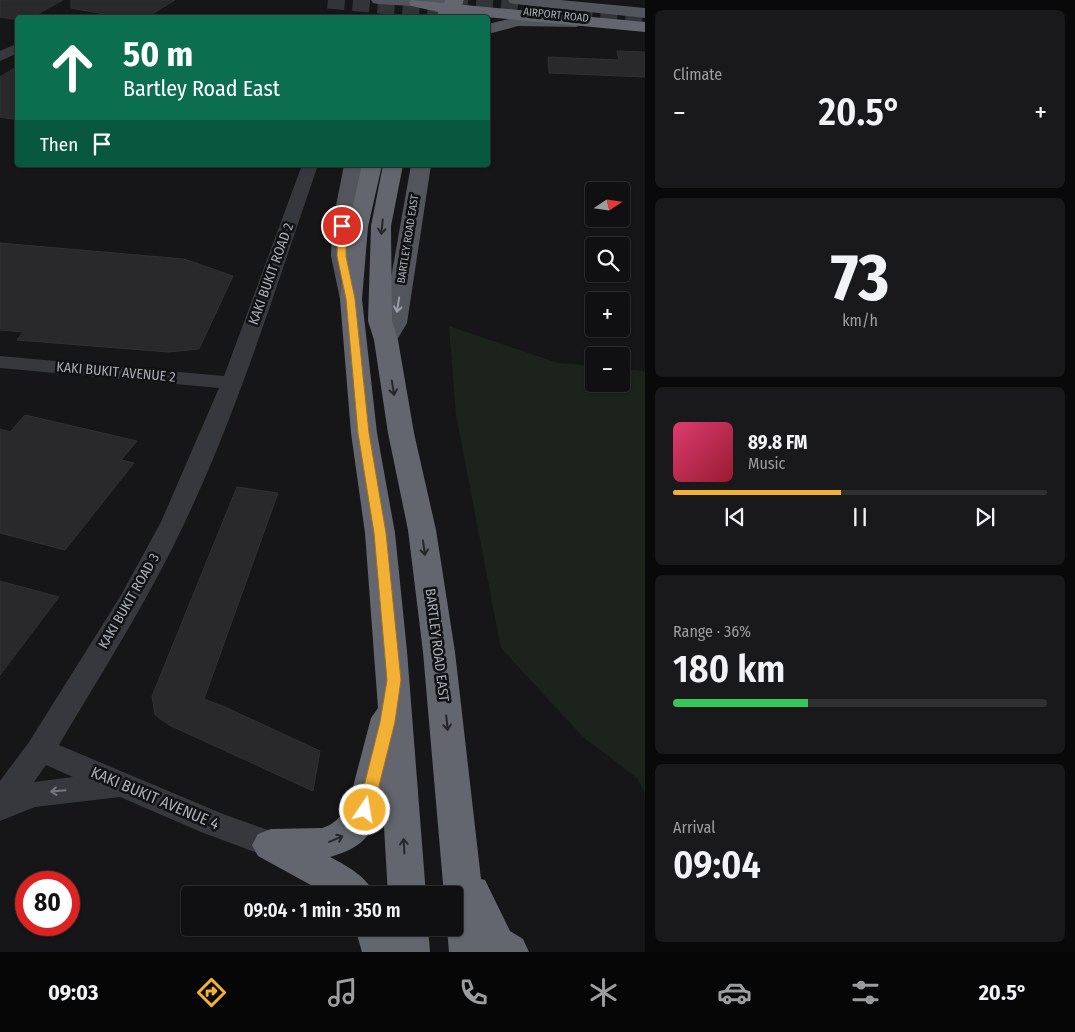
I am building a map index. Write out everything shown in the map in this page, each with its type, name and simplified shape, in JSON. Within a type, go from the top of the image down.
[{"type":"highway","points":[[462,0],[491,9]]},
{"type":"highway","points":[[467,15],[475,0]]},
{"type":"highway","points":[[414,10],[445,8],[491,9],[582,15],[645,25]]},
{"type":"highway","name":"BARTLEY ROAD EAST","points":[[375,170],[382,226],[379,275],[380,321],[386,340],[401,432],[422,530],[437,633],[469,952]]},
{"type":"highway","name":"BARTLEY ROAD EAST","points":[[351,299],[364,433],[380,533],[394,680],[405,886]]},
{"type":"highway","points":[[271,845],[322,844],[340,838],[353,828],[365,810],[388,722],[394,680]]},
{"type":"highway","points":[[271,845],[337,879],[345,886]]},
{"type":"highway","points":[[462,869],[482,919],[496,944],[509,952]]},
{"type":"highway","points":[[377,936],[382,952]]},
{"type":"highway","points":[[409,936],[410,952]]},
{"type":"main road","points":[[379,0],[414,10]]},
{"type":"main road","name":"AIRPORT ROAD","points":[[515,0],[582,15],[645,13]]},
{"type":"main road","points":[[542,0],[582,15]]},
{"type":"main road","name":"AIRPORT ROAD","points":[[491,9],[645,25]]},
{"type":"main road","points":[[490,28],[508,23],[582,15]]},
{"type":"main road","name":"BARTLEY ROAD EAST","points":[[386,340],[395,323],[421,167]]},
{"type":"main road","name":"BARTLEY ROAD EAST","points":[[351,299],[342,256],[342,226],[375,170]]},
{"type":"street","points":[[0,57],[15,49]]},
{"type":"street","name":"KAKI BUKIT ROAD 2","points":[[232,383],[309,167]]},
{"type":"street","name":"KAKI BUKIT AVENUE 2","points":[[0,362],[232,383]]},
{"type":"street","name":"KAKI BUKIT ROAD 3","points":[[0,807],[40,750],[145,577],[173,522],[232,383]]},
{"type":"street","name":"KAKI BUKIT AVENUE 4","points":[[40,750],[124,784],[212,823],[271,845]]},
{"type":"street","points":[[0,807],[30,795],[46,792],[124,784]]},
{"type":"shaded area","points":[[449,326],[558,363],[585,365],[585,392],[630,392],[630,370],[645,371],[645,793],[637,778],[582,736],[501,648],[456,415]]},
{"type":"building","points":[[0,0],[63,0],[36,15],[15,15],[15,20],[0,17]]},
{"type":"building","points":[[71,0],[175,0],[151,15],[110,15],[71,8]]},
{"type":"building","points":[[617,51],[645,52],[645,77],[549,73],[548,57],[619,60]]},
{"type":"building","points":[[15,68],[15,120],[0,117],[0,77]]},
{"type":"building","points":[[0,243],[184,259],[233,276],[199,349],[168,352],[17,340],[23,332],[0,330]]},
{"type":"building","points":[[25,415],[137,441],[121,460],[134,463],[65,550],[0,533],[0,429],[10,432]]},
{"type":"building","points":[[237,487],[278,493],[204,699],[320,751],[313,791],[169,725],[155,715],[152,696]]},
{"type":"building","points":[[0,581],[59,597],[0,675]]},
{"type":"tunnel","points":[[328,0],[471,14]]},
{"type":"tunnel","points":[[451,2],[645,18]]},
{"type":"route","points":[[342,226],[342,256],[351,299],[364,433],[380,533],[394,680],[388,722],[365,810]]}]
